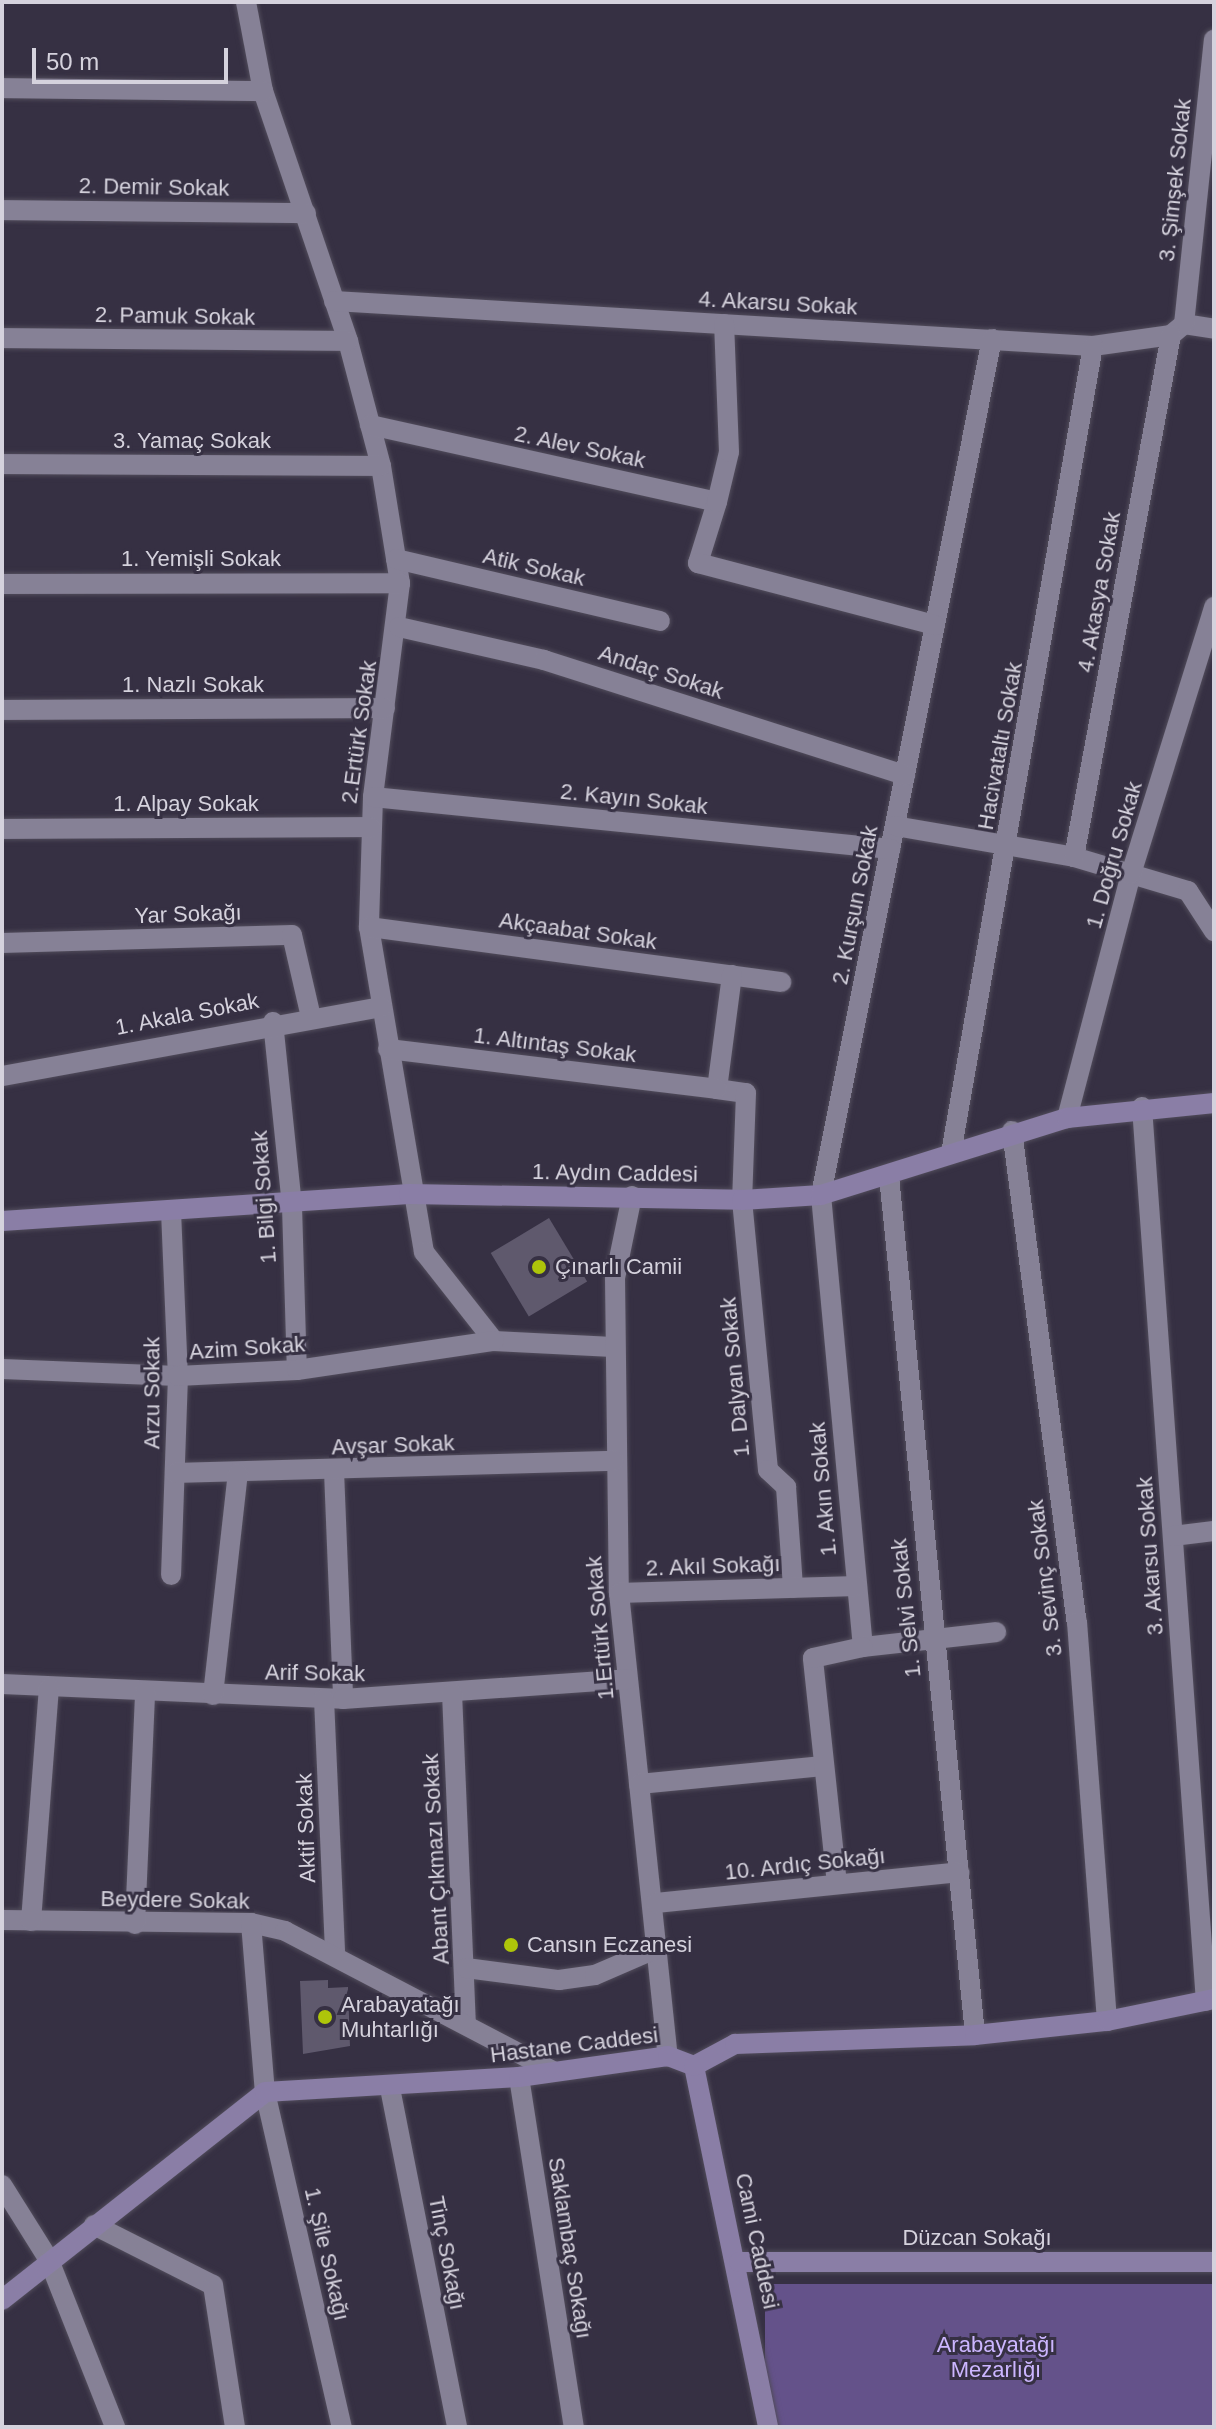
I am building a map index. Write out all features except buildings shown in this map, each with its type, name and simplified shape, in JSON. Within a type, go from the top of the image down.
[{"type":"main road","name":"1. Aydın Caddesi","points":[[2,1221],[292,1206],[409,1194],[742,1200],[821,1195],[889,1176],[1012,1131],[1067,1118],[1142,1107],[1214,1103]]},
{"type":"main road","points":[[694,2066],[735,2044],[975,2035],[1107,2021],[1210,2000]]},
{"type":"main road","name":"Hastane Caddesi","points":[[265,2092],[390,2088],[519,2077],[668,2056],[694,2066]]},
{"type":"main road","name":"Cami Caddesi","points":[[694,2066],[739,2262],[768,2427]]},
{"type":"main road","points":[[2,2300],[265,2092]]},
{"type":"main road","name":"Düzcan Sokağı","points":[[739,2262],[1214,2262]]},
{"type":"street","name":"2.Ertürk Sokak","points":[[246,2],[263,91],[348,341],[381,466],[400,583],[399,627],[373,797],[369,927],[409,1194],[424,1252],[494,1341]]},
{"type":"street","name":"3. Şimşek Sokak","points":[[1178,330],[1204,227],[1214,40]]},
{"type":"street","points":[[2,88],[263,91]]},
{"type":"street","name":"2. Demir Sokak","points":[[2,210],[306,213]]},
{"type":"street","name":"4. Akarsu Sokak","points":[[334,301],[1093,346],[1178,330],[1214,329]]},
{"type":"street","points":[[724,324],[729,452],[698,563],[935,625]]},
{"type":"street","name":"4. Akasya Sokak","points":[[1074,857],[1178,330]]},
{"type":"street","name":"2. Pamuk Sokak","points":[[2,338],[348,341]]},
{"type":"street","name":"2. Kurşun Sokak","points":[[821,1195],[992,339]]},
{"type":"street","name":"Hacivataltı Sokak","points":[[951,1153],[1008,846],[1093,346]]},
{"type":"street","name":"2. Alev Sokak","points":[[370,425],[717,502]]},
{"type":"street","name":"3. Yamaç Sokak","points":[[2,464],[381,466]]},
{"type":"street","name":"Atik Sokak","points":[[396,559],[660,621]]},
{"type":"street","name":"1. Yemişli Sokak","points":[[2,584],[400,583]]},
{"type":"street","name":"1. Doğru Sokak","points":[[1067,1118],[1131,874],[1214,607]]},
{"type":"street","name":"Andaç Sokak","points":[[399,627],[544,660],[905,775]]},
{"type":"street","name":"1. Nazlı Sokak","points":[[2,710],[385,708]]},
{"type":"street","name":"2. Kayın Sokak","points":[[373,797],[890,849]]},
{"type":"street","points":[[895,826],[1074,857],[1188,891],[1214,931]]},
{"type":"street","name":"1. Alpay Sokak","points":[[2,829],[371,827]]},
{"type":"street","name":"Akçaabat Sokak","points":[[369,927],[781,982]]},
{"type":"street","name":"Yar Sokağı","points":[[2,943],[292,935],[311,1017]]},
{"type":"street","points":[[717,1089],[732,975]]},
{"type":"street","name":"1. Akala Sokak","points":[[2,1076],[273,1022],[382,1007]]},
{"type":"street","name":"1. Bilgi Sokak","points":[[273,1022],[292,1206],[297,1370]]},
{"type":"street","name":"1. Altıntaş Sokak","points":[[388,1049],[717,1089]]},
{"type":"street","name":"1. Dalyan Sokak","points":[[717,1089],[746,1093],[742,1200],[768,1470],[786,1487],[793,1588]]},
{"type":"street","name":"3. Akarsu Sokak","points":[[1142,1107],[1210,2000]]},
{"type":"street","name":"3. Sevinç Sokak","points":[[1012,1131],[1077,1622],[1107,2021]]},
{"type":"street","name":"1. Selvi Sokak","points":[[889,1176],[975,2035]]},
{"type":"street","name":"1. Akın Sokak","points":[[821,1195],[863,1647]]},
{"type":"street","name":"1.Ertürk Sokak","points":[[632,1196],[615,1278],[614,1461],[619,1593],[639,1784],[656,1903],[668,2056]]},
{"type":"street","name":"Arzu Sokak","points":[[171,1211],[178,1376],[171,1575]]},
{"type":"street","points":[[494,1341],[613,1347]]},
{"type":"street","name":"Azim Sokak","points":[[2,1369],[178,1376],[297,1370],[494,1341]]},
{"type":"street","name":"Avşar Sokak","points":[[175,1473],[614,1461]]},
{"type":"street","name":"Aktif Sokak","points":[[334,1471],[335,1956]]},
{"type":"street","points":[[213,1695],[238,1473]]},
{"type":"street","points":[[1173,1536],[1214,1531]]},
{"type":"street","name":"2. Akıl Sokağı","points":[[619,1593],[856,1586]]},
{"type":"street","points":[[837,1884],[813,1658],[863,1647],[996,1632]]},
{"type":"street","name":"Arif Sokak","points":[[2,1684],[334,1699],[627,1679]]},
{"type":"street","points":[[31,1921],[49,1688]]},
{"type":"street","points":[[135,1924],[145,1691]]},
{"type":"street","name":"Abant Çıkmazı Sokak","points":[[452,1693],[466,2023]]},
{"type":"street","points":[[639,1784],[823,1766]]},
{"type":"street","name":"10. Ardıç Sokağı","points":[[656,1903],[959,1872]]},
{"type":"street","name":"Beydere Sokak","points":[[2,1920],[251,1923],[335,1956],[553,2071]]},
{"type":"street","name":"1. Şile Sokağı","points":[[251,1923],[265,2092],[342,2427]]},
{"type":"street","points":[[466,1968],[559,1980],[595,1975],[660,1947]]},
{"type":"street","name":"Saklambaç Sokağı","points":[[519,2077],[574,2427]]},
{"type":"street","name":"Tinç Sokağı","points":[[390,2088],[457,2427]]},
{"type":"street","points":[[2,2185],[49,2260],[115,2427]]},
{"type":"street","points":[[94,2225],[213,2285],[235,2427]]},
{"type":"green space","name":"Arabayatağı Mezarlığı","points":[[765,2284],[1214,2284],[1214,2427],[765,2427]]},
{"type":"place","name":"Çınarlı Camii","points":[[539,1267]]},
{"type":"place","name":"Cansın Eczanesi","points":[[511,1945]]},
{"type":"place","name":"Arabayatağı Muhtarlığı","points":[[325,2017]]}]
